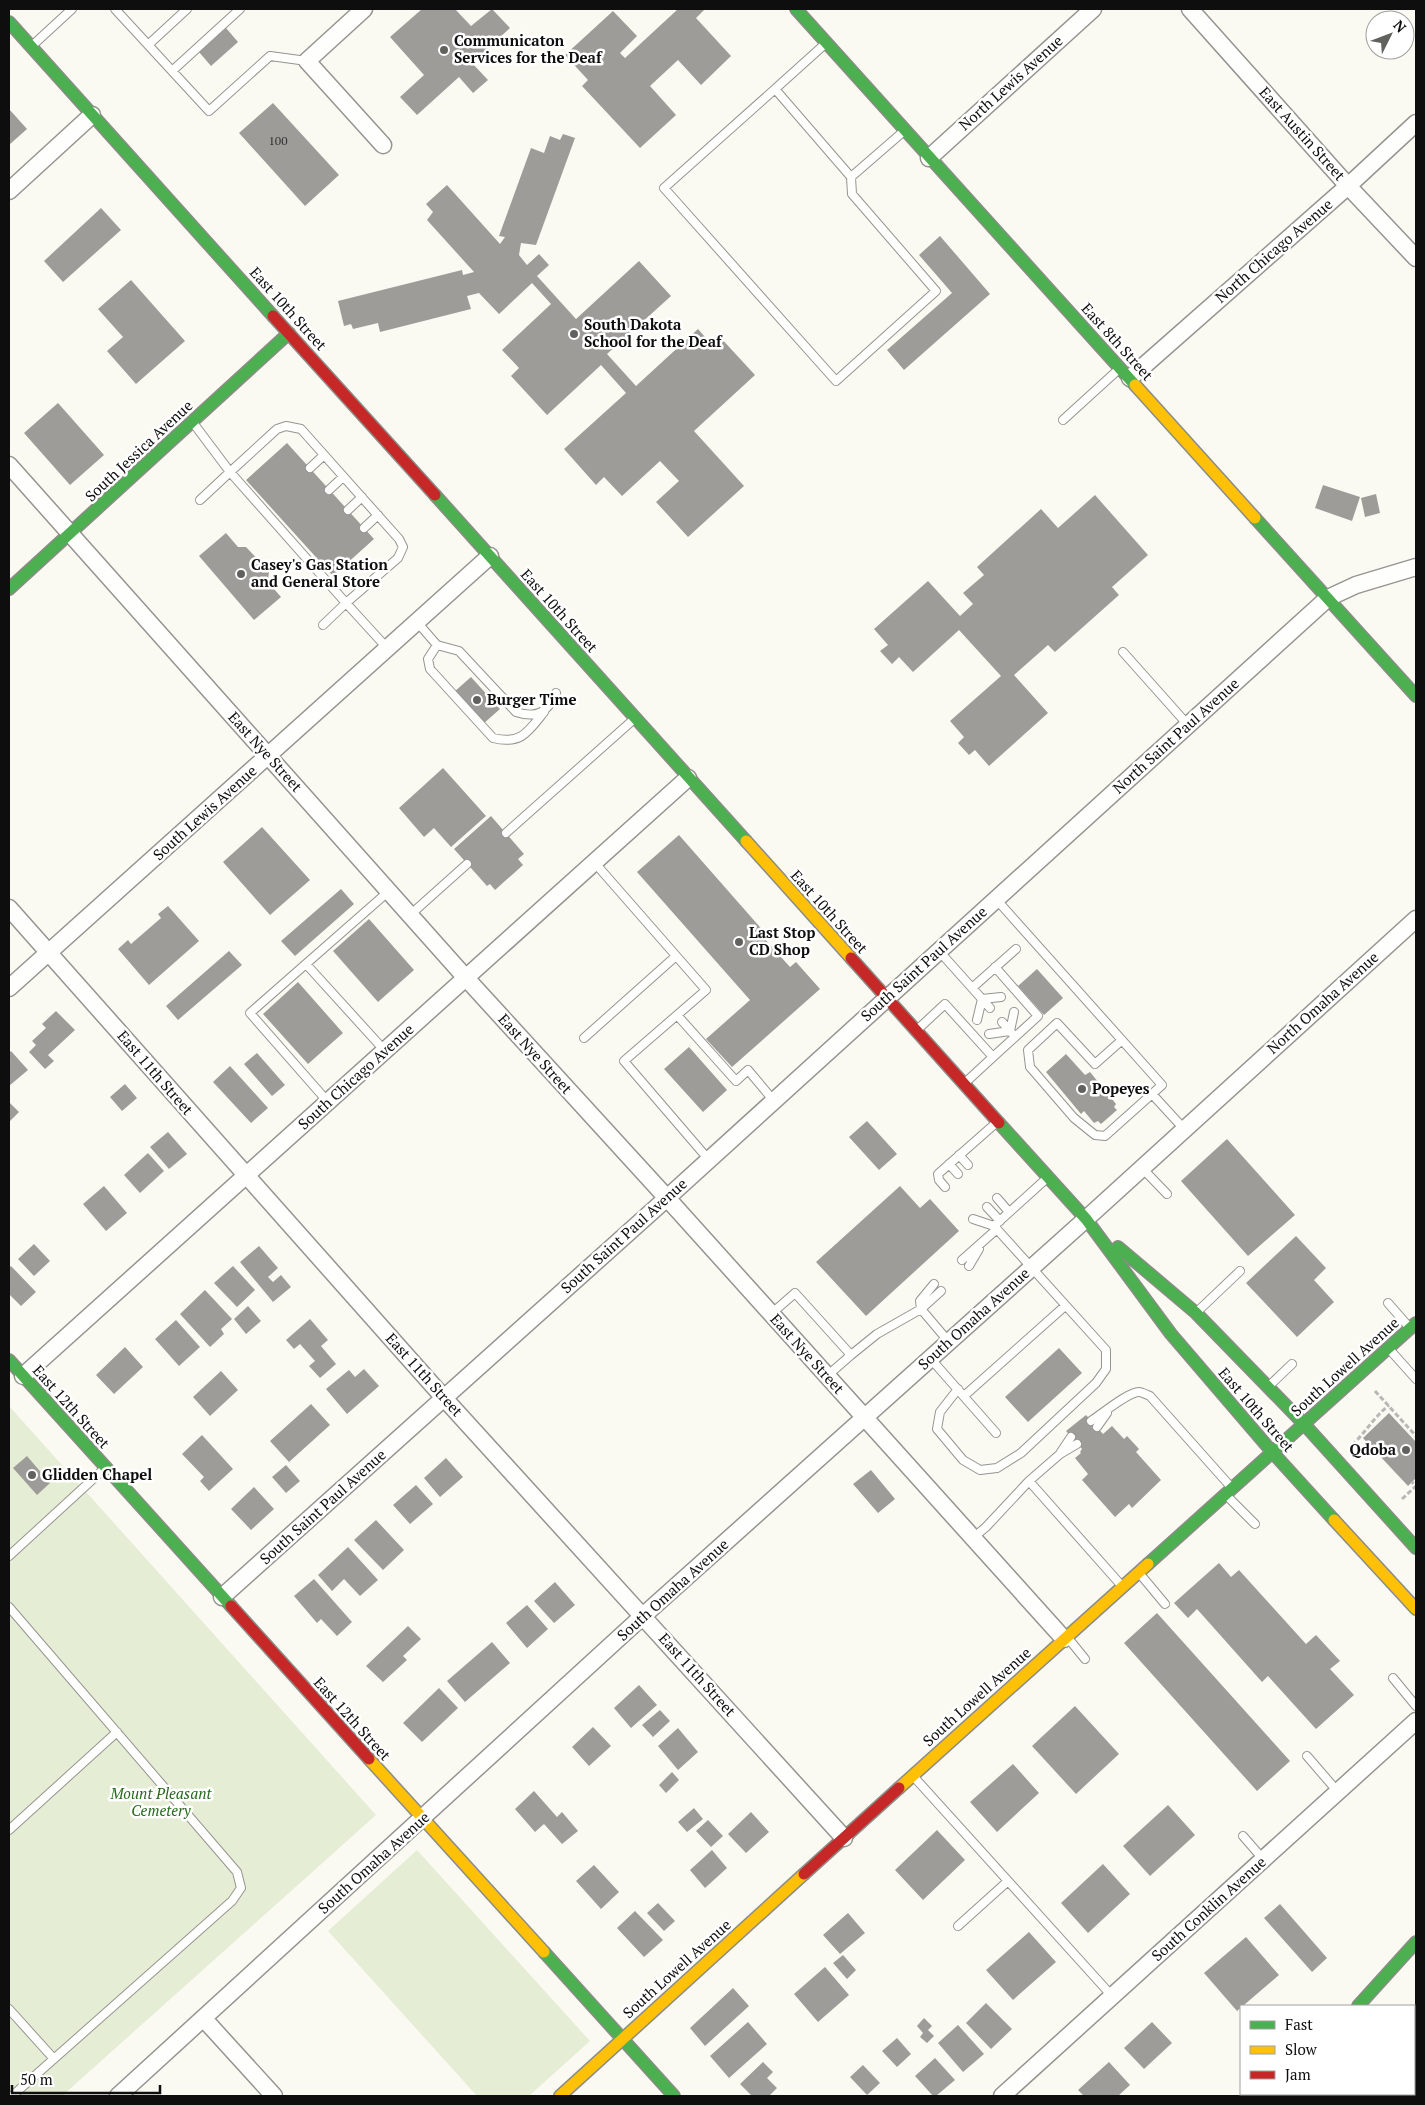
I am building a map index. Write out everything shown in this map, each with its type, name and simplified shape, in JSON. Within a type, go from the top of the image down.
[{"type":"main road","name":"East 8th Street","points":[[796,9],[1416,696]]},
{"type":"main road","name":"East 10th Street","points":[[9,22],[15,33],[31,47],[1086,1219],[1171,1334],[1273,1452],[1416,1609]]},
{"type":"main road","name":"South Jessica Avenue","points":[[9,589],[289,333]]},
{"type":"main road","name":"East 10th Street","points":[[1086,1219],[1196,1313],[1304,1424],[1416,1548]]},
{"type":"main road","name":"South Lowell Avenue","points":[[560,2096],[913,1775],[1413,1326]]},
{"type":"main road","name":"East 12th Street","points":[[9,1360],[674,2096]]},
{"type":"main road","points":[[1359,2005],[1416,1942]]},
{"type":"street","points":[[364,9],[307,61],[383,145]]},
{"type":"street","name":"North Lewis Avenue","points":[[929,158],[1093,9]]},
{"type":"street","name":"East Austin Street","points":[[1190,9],[1348,186],[1416,258]]},
{"type":"street","points":[[9,191],[92,116]]},
{"type":"street","name":"North Chicago Avenue","points":[[1125,373],[1348,186],[1416,123]]},
{"type":"street","name":"East Nye Street","points":[[9,466],[466,978],[1065,1638]]},
{"type":"street","name":"South Lewis Avenue","points":[[9,988],[269,757],[490,556]]},
{"type":"street","name":"North Saint Paul Avenue","points":[[1024,873],[1328,598],[1356,585],[1416,567]]},
{"type":"street","name":"South Chicago Avenue","points":[[23,1376],[688,778]]},
{"type":"street","name":"South Saint Paul Avenue","points":[[222,1597],[667,1198],[1024,873]]},
{"type":"street","name":"East 11th Street","points":[[9,908],[444,1398],[844,1838]]},
{"type":"street","name":"North Omaha Avenue","points":[[1231,1088],[1416,919]]},
{"type":"street","name":"South Omaha Avenue","points":[[118,2096],[644,1616],[1231,1088]]},
{"type":"street","name":"South Conklin Avenue","points":[[1002,2096],[1416,1721]]},
{"type":"street","points":[[204,2019],[274,2096]]},
{"type":"lane","points":[[31,47],[72,9]]},
{"type":"lane","points":[[115,9],[209,111],[270,56],[307,61]]},
{"type":"lane","points":[[148,44],[187,9]]},
{"type":"lane","points":[[172,71],[240,9]]},
{"type":"lane","points":[[775,90],[851,177],[852,194],[936,291],[836,382],[664,188],[775,90],[826,42]]},
{"type":"lane","points":[[851,177],[904,130]]},
{"type":"lane","points":[[1063,420],[1125,373]]},
{"type":"lane","points":[[192,422],[230,472],[266,507],[320,568],[346,604],[388,649]]},
{"type":"lane","points":[[200,500],[276,429],[286,426],[301,429],[399,539],[403,547],[398,558],[323,625]]},
{"type":"lane","points":[[310,468],[324,455]]},
{"type":"lane","points":[[329,490],[343,477]]},
{"type":"lane","points":[[348,510],[362,497]]},
{"type":"lane","points":[[364,528],[378,515]]},
{"type":"lane","points":[[417,622],[437,645],[459,651],[516,712],[525,716],[544,712]]},
{"type":"lane","points":[[437,645],[428,658],[430,669],[493,738],[506,742],[520,738],[551,705],[556,693]]},
{"type":"lane","points":[[1123,652],[1188,725]]},
{"type":"lane","points":[[506,833],[635,718]]},
{"type":"lane","points":[[594,862],[706,990],[624,1061],[709,1160]]},
{"type":"lane","points":[[410,915],[467,864]]},
{"type":"lane","points":[[328,1102],[250,1013],[389,891]]},
{"type":"lane","points":[[996,898],[1162,1084],[1105,1136],[1095,1135],[1074,1118],[1030,1067],[1028,1050],[1057,1023],[1096,1064],[1122,1040]]},
{"type":"lane","points":[[972,988],[1016,948]]},
{"type":"lane","points":[[939,951],[990,1008]]},
{"type":"lane","points":[[584,1038],[676,956]]},
{"type":"lane","points":[[306,964],[385,1051]]},
{"type":"lane","points":[[963,1084],[993,1057],[1012,1034],[1038,1016],[995,967]]},
{"type":"lane","points":[[982,999],[1001,997]]},
{"type":"lane","points":[[976,1020],[982,999]]},
{"type":"lane","points":[[916,1031],[945,1004],[993,1057]]},
{"type":"lane","points":[[1012,1034],[1014,1012]]},
{"type":"lane","points":[[677,1015],[736,1081],[748,1070],[774,1101]]},
{"type":"lane","points":[[1002,1022],[1012,1034]]},
{"type":"lane","points":[[989,1034],[1012,1034]]},
{"type":"lane","points":[[1152,1094],[1185,1130]]},
{"type":"lane","points":[[945,1188],[939,1180],[938,1174],[997,1122]]},
{"type":"lane","points":[[959,1155],[968,1165]]},
{"type":"lane","points":[[949,1164],[958,1174]]},
{"type":"lane","points":[[1142,1168],[1167,1194]]},
{"type":"lane","points":[[962,1260],[984,1240],[1009,1212],[1048,1178]]},
{"type":"lane","points":[[997,1198],[1009,1212]]},
{"type":"lane","points":[[958,1389],[940,1412],[937,1430],[963,1460],[980,1470],[997,1468],[1020,1452],[1096,1383],[1106,1369],[1106,1350],[1031,1268],[997,1225],[987,1207]]},
{"type":"lane","points":[[973,1219],[997,1225]]},
{"type":"lane","points":[[969,1266],[984,1240]]},
{"type":"lane","points":[[1196,1313],[1240,1271]]},
{"type":"lane","points":[[934,1284],[920,1301],[921,1309],[949,1342]]},
{"type":"lane","points":[[827,1376],[877,1334],[921,1309],[941,1291]]},
{"type":"lane","points":[[771,1314],[795,1293],[851,1355]]},
{"type":"lane","points":[[1388,1303],[1413,1326]]},
{"type":"lane","points":[[964,1396],[1066,1306]]},
{"type":"lane","points":[[1388,1348],[1416,1379]]},
{"type":"lane","points":[[930,1358],[996,1433]]},
{"type":"lane","points":[[1268,1387],[1292,1364]]},
{"type":"lane","points":[[1094,1424],[1124,1396],[1139,1392],[1150,1396],[1254,1524]]},
{"type":"lane","points":[[1060,1454],[1071,1437]]},
{"type":"lane","points":[[973,1538],[1030,1481],[1060,1454],[1077,1444]]},
{"type":"lane","points":[[9,1556],[105,1468]]},
{"type":"lane","points":[[1030,1481],[1123,1587]]},
{"type":"lane","points":[[1139,1572],[1165,1604]]},
{"type":"lane","points":[[9,1607],[236,1872],[241,1888],[232,1901],[12,2096]]},
{"type":"lane","points":[[1065,1638],[1085,1659]]},
{"type":"lane","points":[[1393,1678],[1416,1706]]},
{"type":"lane","points":[[9,1830],[116,1732]]},
{"type":"lane","points":[[1307,1756],[1338,1792]]},
{"type":"lane","points":[[913,1775],[1112,1996]]},
{"type":"lane","points":[[1243,1836],[1264,1860]]},
{"type":"lane","points":[[958,1926],[1008,1881]]},
{"type":"lane","points":[[9,2009],[54,2059]]},
{"type":"path","points":[[1375,1391],[1416,1436]]},
{"type":"path","points":[[1350,1447],[1363,1434],[1375,1417],[1388,1405]]},
{"type":"path","points":[[1394,1418],[1398,1415]]},
{"type":"path","points":[[1400,1501],[1416,1486],[1412,1482]]},
{"type":"green space","name":"Mount Pleasant Cemetery","points":[[9,1406],[376,1815],[62,2096],[9,2096]]},
{"type":"green space","points":[[417,1850],[590,2041],[529,2096],[477,2096],[328,1931]]},
{"type":"building","name":"Communicaton Services for the Deaf","points":[[422,9],[455,9],[471,26],[492,9],[510,28],[472,63],[488,80],[473,93],[459,77],[417,115],[400,97],[424,75],[390,37]]},
{"type":"building","points":[[678,9],[705,9],[696,18],[731,56],[701,85],[678,60],[650,86],[676,115],[640,148],[582,86],[588,80],[565,55],[613,11],[637,36],[620,53],[625,58]]},
{"type":"building","points":[[226,28],[238,42],[211,66],[199,52]]},
{"type":"building","points":[[273,103],[339,175],[305,206],[239,133]]},
{"type":"building","points":[[9,109],[27,129],[9,145]]},
{"type":"building","name":"South Dakota School for the Deaf","points":[[563,134],[575,138],[536,245],[521,243],[519,255],[527,265],[539,254],[549,265],[537,276],[576,319],[639,261],[671,296],[607,354],[636,386],[698,329],[711,344],[719,336],[755,375],[694,431],[744,486],[688,537],[656,502],[679,481],[660,461],[622,496],[604,477],[596,485],[564,449],[626,393],[601,365],[547,415],[511,376],[519,368],[502,350],[551,304],[532,283],[499,314],[479,293],[467,296],[471,309],[380,332],[378,323],[353,329],[351,324],[344,326],[338,301],[462,270],[463,275],[474,272],[427,220],[433,212],[426,204],[447,185],[500,244],[505,237],[499,236],[531,148],[544,153],[550,136],[560,140]]},
{"type":"building","points":[[101,208],[121,230],[63,282],[44,261]]},
{"type":"building","points":[[940,236],[990,294],[904,370],[887,350],[952,293],[919,255]]},
{"type":"building","points":[[131,280],[185,341],[136,384],[107,351],[123,337],[98,309]]},
{"type":"building","points":[[58,403],[104,455],[70,485],[24,433]]},
{"type":"building","points":[[287,443],[374,539],[333,576],[246,480]]},
{"type":"building","points":[[1323,485],[1360,497],[1352,521],[1315,508]]},
{"type":"building","points":[[1376,494],[1380,513],[1365,517],[1361,498]]},
{"type":"building","points":[[1095,495],[1148,555],[1112,587],[1119,595],[1055,652],[1048,645],[1014,675],[1048,713],[989,766],[975,750],[969,755],[958,743],[964,737],[950,721],[1001,676],[959,630],[913,672],[899,657],[892,664],[880,651],[888,645],[874,629],[928,581],[960,616],[973,604],[963,593],[984,575],[977,567],[1041,509],[1058,528]]},
{"type":"building","points":[[226,533],[238,547],[246,547],[269,571],[268,582],[281,597],[254,620],[199,556]]},
{"type":"building","name":"Burger Time","points":[[471,677],[500,709],[483,724],[454,692]]},
{"type":"building","points":[[443,768],[486,816],[451,847],[434,828],[424,837],[399,808]]},
{"type":"building","points":[[491,816],[524,854],[518,859],[523,865],[495,890],[490,884],[487,886],[454,849]]},
{"type":"building","points":[[262,827],[310,880],[270,915],[223,862]]},
{"type":"building","points":[[679,835],[766,934],[763,937],[790,967],[796,962],[820,989],[732,1067],[706,1039],[750,1000],[637,872]]},
{"type":"building","points":[[341,889],[354,904],[295,956],[281,941]]},
{"type":"building","points":[[168,906],[199,941],[149,985],[118,949],[128,940],[131,944],[161,918],[158,914]]},
{"type":"building","points":[[369,919],[414,970],[378,1002],[333,951]]},
{"type":"building","points":[[229,951],[242,965],[178,1020],[166,1006]]},
{"type":"building","points":[[1037,969],[1063,998],[1044,1015],[1018,986]]},
{"type":"building","points":[[298,982],[343,1033],[308,1064],[263,1014]]},
{"type":"building","points":[[56,1011],[75,1030],[48,1055],[54,1061],[45,1069],[29,1052],[36,1045],[32,1041],[46,1028],[42,1024]]},
{"type":"building","points":[[689,1047],[727,1090],[703,1112],[664,1069]]},
{"type":"building","points":[[11,1051],[28,1070],[9,1086],[9,1053]]},
{"type":"building","points":[[257,1053],[285,1085],[272,1096],[244,1064]]},
{"type":"building","name":"Popeyes","points":[[1066,1054],[1085,1075],[1090,1072],[1116,1104],[1114,1107],[1117,1110],[1101,1124],[1098,1121],[1094,1123],[1084,1111],[1081,1114],[1046,1072]]},
{"type":"building","points":[[230,1066],[268,1108],[251,1123],[213,1082]]},
{"type":"building","points":[[125,1084],[137,1098],[122,1111],[110,1097]]},
{"type":"building","points":[[9,1102],[19,1112],[10,1121],[9,1120]]},
{"type":"building","points":[[867,1121],[897,1154],[879,1170],[849,1137]]},
{"type":"building","points":[[168,1132],[187,1154],[169,1169],[150,1147]]},
{"type":"building","points":[[1227,1139],[1295,1215],[1248,1256],[1181,1181]]},
{"type":"building","points":[[148,1153],[164,1171],[140,1193],[124,1175]]},
{"type":"building","points":[[104,1186],[127,1213],[106,1231],[83,1204]]},
{"type":"building","points":[[900,1186],[920,1208],[930,1199],[959,1231],[866,1316],[816,1262]]},
{"type":"building","points":[[1296,1236],[1326,1268],[1314,1280],[1334,1302],[1297,1337],[1246,1283]]},
{"type":"building","points":[[34,1244],[50,1261],[34,1276],[18,1259]]},
{"type":"building","points":[[259,1246],[278,1268],[268,1277],[273,1282],[281,1275],[291,1287],[273,1302],[240,1262]]},
{"type":"building","points":[[11,1266],[36,1292],[21,1306],[9,1294],[9,1268]]},
{"type":"building","points":[[233,1266],[255,1290],[237,1307],[214,1283]]},
{"type":"building","points":[[205,1290],[232,1319],[221,1329],[224,1334],[210,1347],[180,1314]]},
{"type":"building","points":[[248,1306],[261,1321],[246,1334],[234,1319]]},
{"type":"building","points":[[310,1319],[328,1340],[321,1346],[336,1364],[320,1378],[309,1366],[315,1361],[300,1344],[294,1349],[286,1340]]},
{"type":"building","points":[[176,1320],[200,1347],[179,1366],[155,1339]]},
{"type":"building","points":[[125,1347],[143,1367],[114,1394],[96,1375]]},
{"type":"building","points":[[1059,1348],[1082,1373],[1028,1422],[1005,1397]]},
{"type":"building","points":[[364,1369],[379,1386],[347,1414],[326,1389],[349,1370],[355,1377]]},
{"type":"building","points":[[221,1371],[238,1390],[210,1416],[193,1397]]},
{"type":"building","points":[[311,1404],[330,1425],[289,1462],[270,1441]]},
{"type":"building","points":[[1389,1413],[1416,1442],[1416,1478],[1408,1486],[1363,1438]]},
{"type":"building","points":[[1086,1415],[1103,1434],[1112,1426],[1124,1439],[1127,1436],[1139,1449],[1136,1452],[1161,1480],[1132,1508],[1129,1504],[1115,1517],[1082,1480],[1088,1474],[1075,1458],[1081,1453],[1082,1449],[1066,1431]]},
{"type":"building","points":[[202,1435],[233,1469],[209,1491],[200,1481],[204,1477],[182,1454]]},
{"type":"building","name":"Glidden Chapel","points":[[27,1456],[50,1483],[37,1495],[13,1468]]},
{"type":"building","points":[[446,1458],[463,1477],[440,1497],[424,1478]]},
{"type":"building","points":[[286,1465],[300,1481],[286,1493],[272,1477]]},
{"type":"building","points":[[871,1470],[895,1499],[878,1513],[853,1484]]},
{"type":"building","points":[[416,1485],[433,1504],[410,1524],[393,1505]]},
{"type":"building","points":[[254,1487],[274,1509],[251,1530],[231,1509]]},
{"type":"building","points":[[376,1520],[404,1550],[383,1570],[354,1540]]},
{"type":"building","points":[[348,1547],[378,1580],[360,1596],[344,1579],[332,1591],[318,1575]]},
{"type":"building","points":[[1219,1563],[1231,1577],[1239,1570],[1306,1644],[1316,1635],[1340,1661],[1330,1669],[1354,1695],[1316,1729],[1268,1676],[1262,1682],[1197,1609],[1188,1618],[1174,1603]]},
{"type":"building","points":[[314,1579],[352,1622],[337,1636],[321,1619],[317,1623],[294,1596]]},
{"type":"building","points":[[555,1582],[575,1605],[554,1623],[534,1601]]},
{"type":"building","points":[[527,1605],[548,1629],[527,1648],[506,1623]]},
{"type":"building","points":[[1157,1613],[1290,1761],[1257,1791],[1124,1643]]},
{"type":"building","points":[[408,1626],[421,1639],[403,1656],[407,1660],[383,1682],[366,1666]]},
{"type":"building","points":[[492,1642],[510,1663],[465,1702],[447,1681]]},
{"type":"building","points":[[639,1685],[657,1705],[631,1728],[614,1708]]},
{"type":"building","points":[[439,1688],[458,1708],[422,1742],[403,1723]]},
{"type":"building","points":[[1075,1706],[1119,1754],[1076,1794],[1032,1746]]},
{"type":"building","points":[[660,1710],[670,1721],[653,1737],[642,1725]]},
{"type":"building","points":[[593,1727],[611,1746],[589,1766],[572,1747]]},
{"type":"building","points":[[678,1728],[698,1752],[678,1770],[658,1746]]},
{"type":"building","points":[[1013,1764],[1039,1793],[997,1832],[970,1802]]},
{"type":"building","points":[[672,1772],[679,1780],[666,1793],[659,1785]]},
{"type":"building","points":[[534,1791],[557,1817],[562,1812],[578,1831],[562,1844],[544,1824],[535,1832],[515,1809]]},
{"type":"building","points":[[1168,1805],[1195,1835],[1150,1876],[1123,1846]]},
{"type":"building","points":[[694,1808],[703,1819],[687,1832],[678,1822]]},
{"type":"building","points":[[751,1812],[769,1832],[746,1853],[728,1834]]},
{"type":"building","points":[[708,1820],[723,1836],[711,1847],[696,1831]]},
{"type":"building","points":[[937,1830],[965,1860],[923,1900],[895,1870]]},
{"type":"building","points":[[712,1850],[727,1868],[705,1888],[690,1870]]},
{"type":"building","points":[[1103,1864],[1130,1894],[1088,1933],[1061,1903]]},
{"type":"building","points":[[594,1865],[619,1892],[601,1909],[576,1881]]},
{"type":"building","points":[[658,1903],[675,1921],[664,1931],[647,1913]]},
{"type":"building","points":[[1280,1904],[1327,1958],[1312,1972],[1264,1918]]},
{"type":"building","points":[[635,1911],[663,1940],[644,1957],[617,1928]]},
{"type":"building","points":[[848,1913],[865,1933],[840,1954],[823,1935]]},
{"type":"building","points":[[1029,1932],[1056,1962],[1013,2000],[986,1970]]},
{"type":"building","points":[[1246,1937],[1279,1975],[1244,2005],[1240,2005],[1240,2008],[1237,2011],[1204,1973]]},
{"type":"building","points":[[843,1955],[856,1970],[847,1979],[833,1963]]},
{"type":"building","points":[[825,1967],[849,1995],[818,2022],[794,1994]]},
{"type":"building","points":[[733,1988],[749,2006],[705,2046],[690,2028]]},
{"type":"building","points":[[986,2003],[1012,2029],[991,2049],[966,2023]]},
{"type":"building","points":[[924,2018],[932,2026],[928,2030],[934,2036],[927,2043],[920,2037],[923,2033],[917,2026]]},
{"type":"building","points":[[748,2022],[767,2044],[729,2078],[710,2056]]},
{"type":"building","points":[[1152,2022],[1172,2043],[1144,2069],[1124,2048]]},
{"type":"building","points":[[958,2025],[984,2054],[963,2072],[938,2043]]},
{"type":"building","points":[[897,2038],[911,2054],[897,2067],[882,2051]]},
{"type":"building","points":[[935,2058],[955,2080],[936,2096],[933,2096],[915,2076]]},
{"type":"building","points":[[763,2062],[773,2072],[767,2078],[777,2088],[769,2096],[752,2096],[740,2084]]},
{"type":"building","points":[[1109,2062],[1130,2085],[1118,2096],[1084,2096],[1078,2090]]},
{"type":"building","points":[[863,2065],[880,2083],[867,2095],[850,2077]]},
{"type":"traffic: fast","points":[[796,9],[1135,385]]},
{"type":"traffic: fast","points":[[9,22],[273,316]]},
{"type":"traffic: fast","points":[[9,589],[289,333]]},
{"type":"traffic: fast","points":[[435,495],[746,841]]},
{"type":"traffic: fast","points":[[1255,518],[1416,696]]},
{"type":"traffic: fast","points":[[999,1123],[1086,1219],[1171,1334],[1273,1453],[1334,1520]]},
{"type":"traffic: fast","points":[[1118,1247],[1196,1313],[1304,1424],[1416,1548]]},
{"type":"traffic: fast","points":[[1148,1564],[1416,1323]]},
{"type":"traffic: fast","points":[[9,1360],[231,1606]]},
{"type":"traffic: fast","points":[[1359,2005],[1416,1942]]},
{"type":"traffic: fast","points":[[544,1952],[674,2096]]},
{"type":"traffic: slow","points":[[1135,385],[1255,518]]},
{"type":"traffic: slow","points":[[746,841],[851,958]]},
{"type":"traffic: slow","points":[[1334,1520],[1416,1609]]},
{"type":"traffic: slow","points":[[899,1788],[1148,1564]]},
{"type":"traffic: slow","points":[[369,1759],[544,1952]]},
{"type":"traffic: slow","points":[[560,2096],[804,1874]]},
{"type":"traffic: jam","points":[[273,316],[435,495]]},
{"type":"traffic: jam","points":[[851,958],[999,1123]]},
{"type":"traffic: jam","points":[[231,1606],[369,1759]]},
{"type":"traffic: jam","points":[[804,1874],[899,1788]]},
{"type":"place","name":"Communicaton Services for the Deaf","points":[[444,50]]},
{"type":"place","name":"South Dakota School for the Deaf","points":[[574,334]]},
{"type":"place","name":"Casey's Gas Station and General Store","points":[[241,574]]},
{"type":"place","name":"Burger Time","points":[[477,700]]},
{"type":"place","name":"Last Stop CD Shop","points":[[739,942]]},
{"type":"place","name":"Popeyes","points":[[1082,1089]]},
{"type":"place","name":"Qdoba","points":[[1406,1450]]},
{"type":"place","name":"Glidden Chapel","points":[[32,1475]]}]
